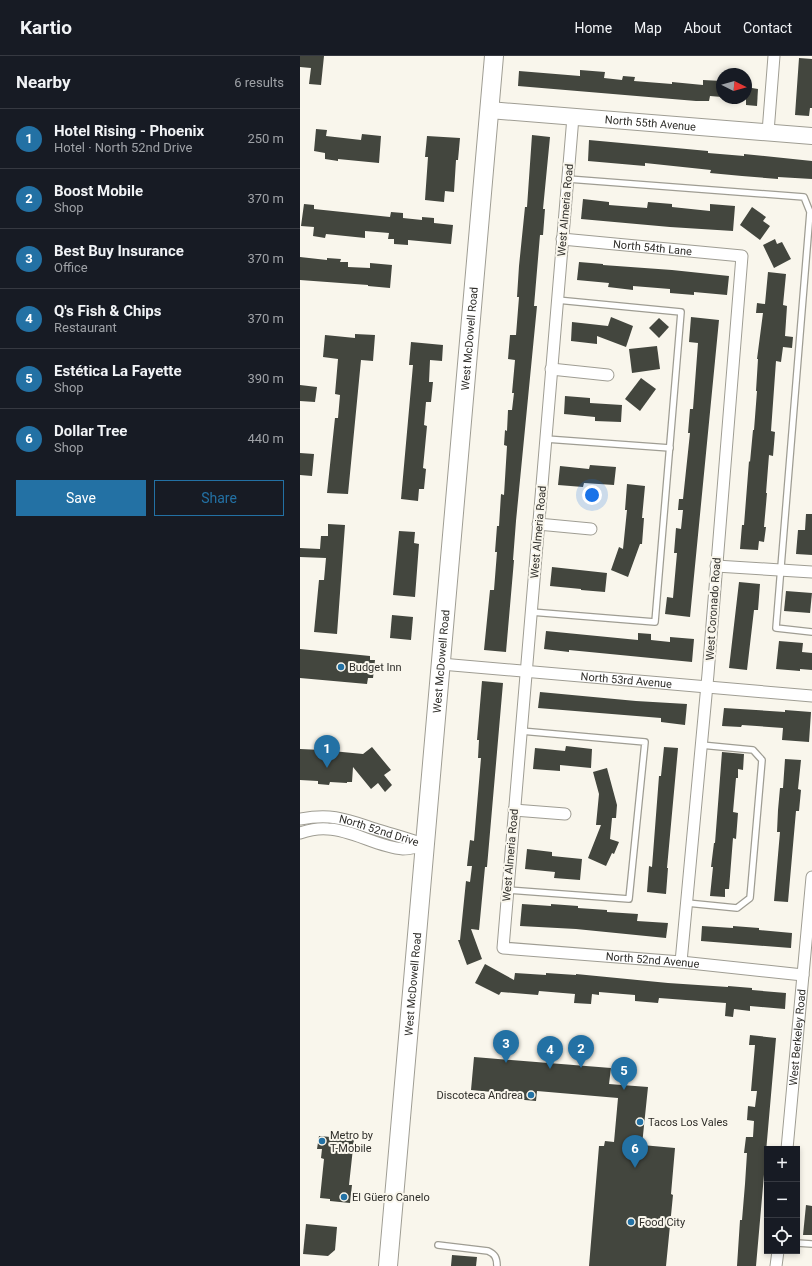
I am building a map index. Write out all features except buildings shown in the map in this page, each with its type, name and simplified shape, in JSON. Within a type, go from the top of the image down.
[{"type":"main road","name":"West McDowell Road","points":[[388,1266],[494,56]]},
{"type":"street","points":[[768,132],[774,56]]},
{"type":"street","name":"North 55th Avenue","points":[[489,110],[812,136]]},
{"type":"street","name":"West Almeria Road","points":[[502,948],[573,117]]},
{"type":"street","name":"North 54th Lane","points":[[562,239],[742,256]]},
{"type":"street","name":"West Coronado Road","points":[[681,962],[707,687],[742,256]]},
{"type":"street","points":[[551,369],[608,375]]},
{"type":"street","points":[[538,524],[591,529]]},
{"type":"street","points":[[716,566],[812,572]]},
{"type":"street","name":"North 53rd Avenue","points":[[441,664],[812,696]]},
{"type":"street","points":[[514,810],[565,814]]},
{"type":"street","name":"North 52nd Drive","points":[[300,819],[325,816],[337,817],[404,837],[425,845]]},
{"type":"street","name":"North 52nd Drive","points":[[300,833],[312,830],[329,829],[400,848],[425,845]]},
{"type":"street","name":"West Berkeley Road","points":[[787,1146],[812,877]]},
{"type":"street","name":"North 52nd Avenue","points":[[502,948],[681,962],[803,975]]},
{"type":"street","points":[[776,1266],[778,1254]]},
{"type":"lane","points":[[568,179],[804,197],[810,212],[776,628],[812,632]]},
{"type":"lane","points":[[531,612],[655,622],[670,448],[681,312],[557,300]]},
{"type":"lane","points":[[546,439],[670,448]]},
{"type":"lane","points":[[507,890],[629,899],[645,742],[521,731]]},
{"type":"lane","points":[[687,903],[737,908],[750,898],[762,760],[753,750],[701,745]]},
{"type":"lane","points":[[800,1243],[812,1244]]},
{"type":"lane","points":[[438,1245],[488,1251],[493,1253],[496,1257],[497,1266]]},
{"type":"place","name":"Budget Inn","points":[[341,667]]},
{"type":"place","name":"Hotel Rising - Phoenix","points":[[327,768]]},
{"type":"place","name":"Best Buy Insurance","points":[[506,1063]]},
{"type":"place","name":"Boost Mobile","points":[[581,1068]]},
{"type":"place","name":"Q's Fish & Chips","points":[[550,1069]]},
{"type":"place","name":"Estética La Fayette","points":[[624,1090]]},
{"type":"place","name":"Discoteca Andrea","points":[[531,1095]]},
{"type":"place","name":"Tacos Los Vales","points":[[640,1122]]},
{"type":"place","name":"Metro by T-Mobile","points":[[322,1141]]},
{"type":"place","name":"Dollar Tree","points":[[635,1168]]},
{"type":"place","name":"El Güero Canelo","points":[[344,1197]]},
{"type":"place","name":"Food City","points":[[631,1222]]}]
